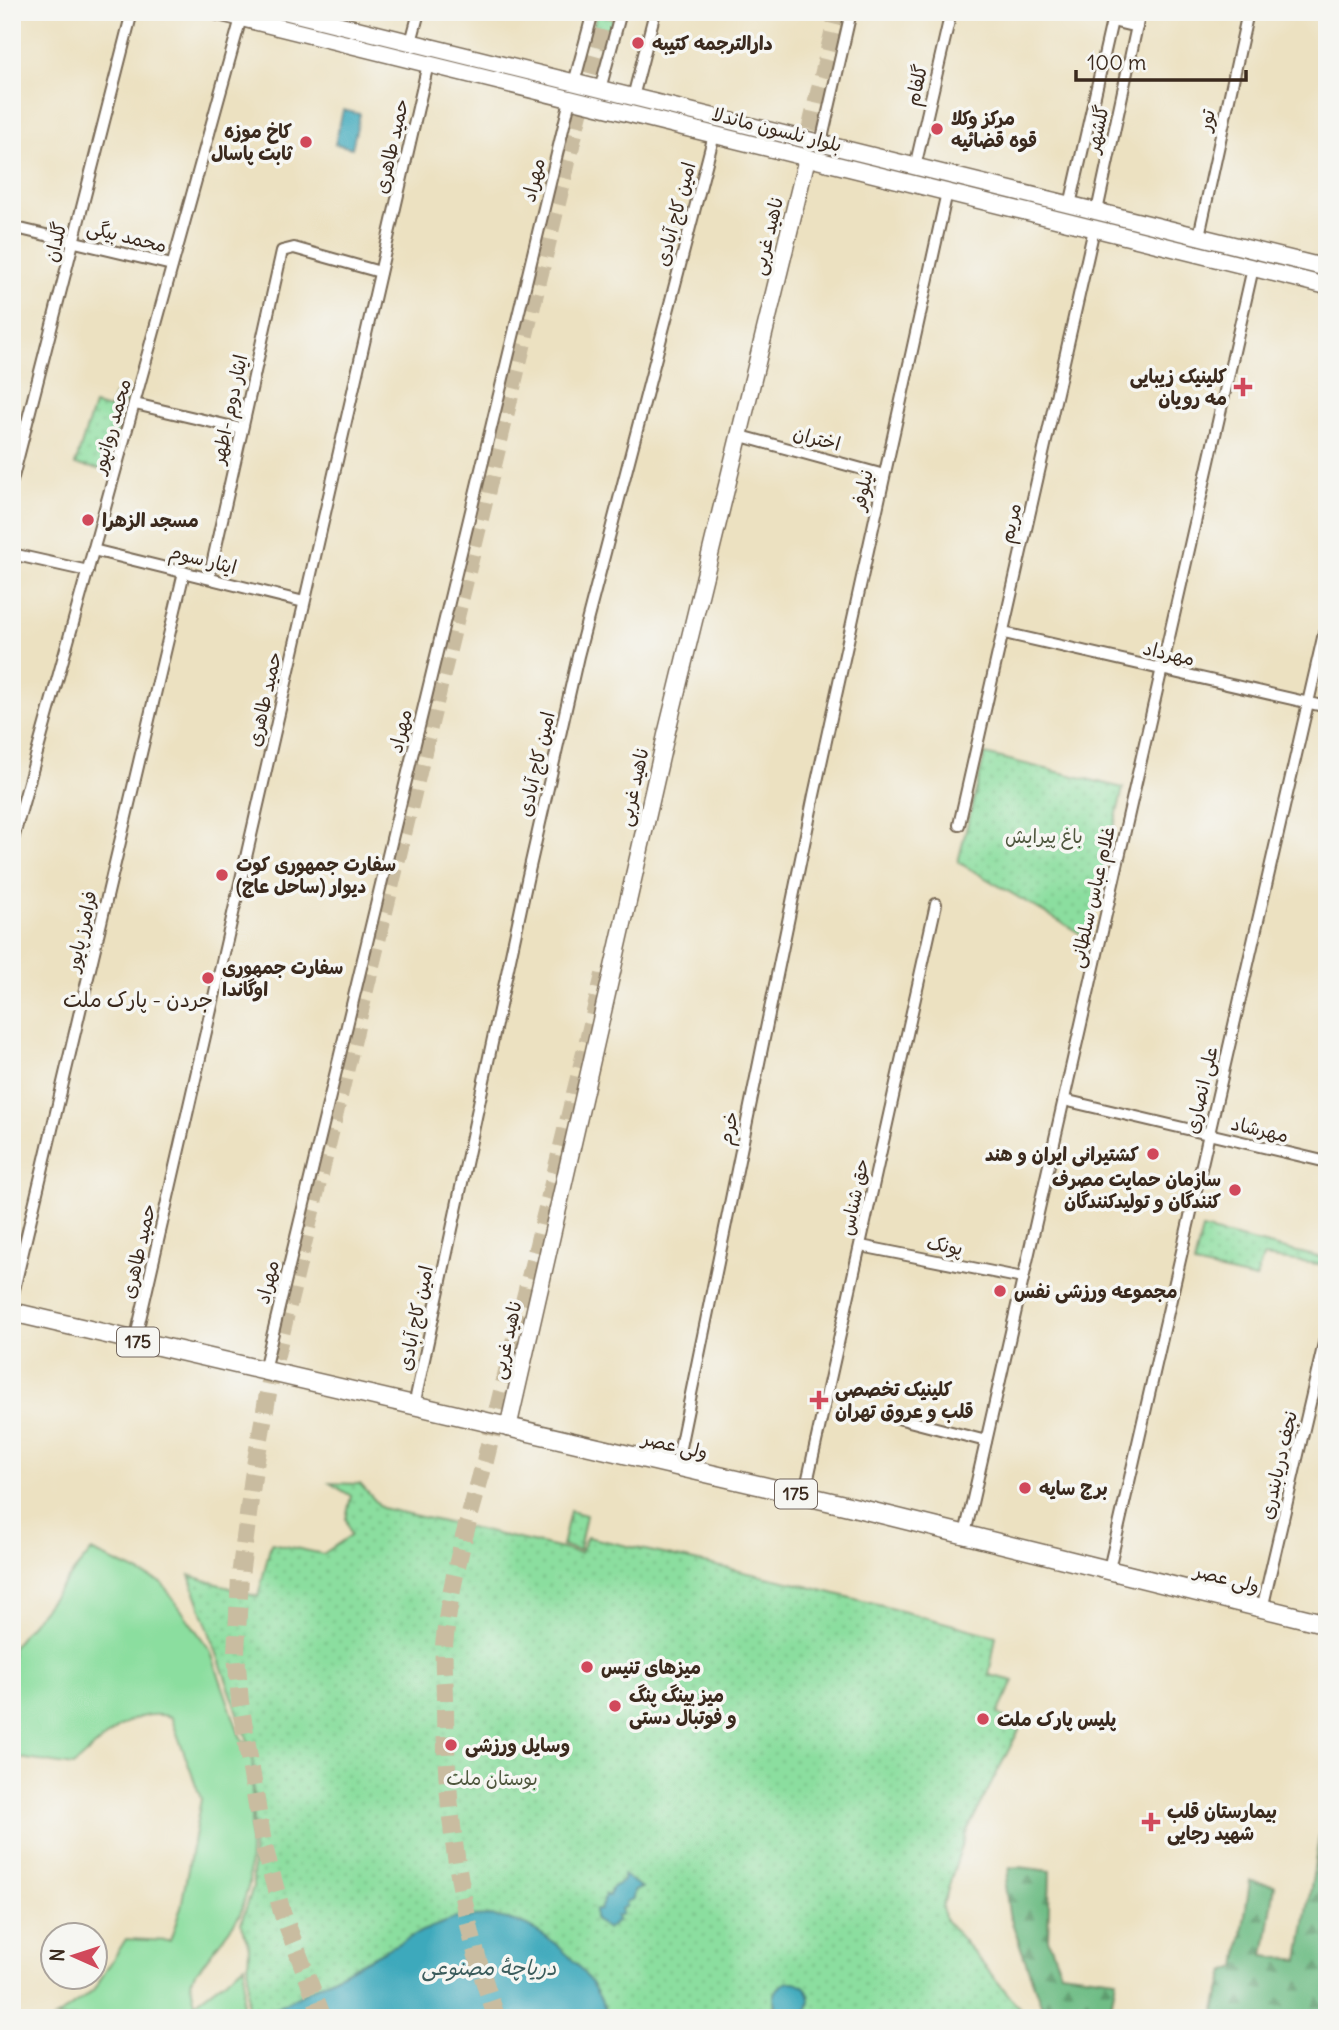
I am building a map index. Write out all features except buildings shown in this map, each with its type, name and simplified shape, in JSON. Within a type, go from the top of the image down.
[{"type":"main road","name":"بلوار نلسون ماندلا","points":[[217,12],[1327,286]]},
{"type":"main road","name":"بلوار نلسون ماندلا","points":[[288,12],[313,15],[411,43],[1327,268]]},
{"type":"main road","points":[[308,35],[313,15]]},
{"type":"main road","name":"ناهید غربی","points":[[508,1428],[666,736],[807,158]]},
{"type":"main road","name":"ولی عصر","points":[[12,1312],[965,1534],[1327,1623]]},
{"type":"street","name":"گلدان","points":[[12,481],[132,12]]},
{"type":"street","points":[[411,43],[419,12]]},
{"type":"street","points":[[574,83],[593,12]]},
{"type":"street","points":[[600,89],[621,12]]},
{"type":"street","points":[[634,97],[655,12]]},
{"type":"street","points":[[821,143],[851,12]]},
{"type":"street","name":"گلفام","points":[[915,167],[951,12]]},
{"type":"street","name":"گلشهر","points":[[1097,211],[1140,12]]},
{"type":"street","name":"تور","points":[[1199,236],[1248,12]]},
{"type":"street","points":[[1113,17],[1137,27]]},
{"type":"street","name":"گلشهر","points":[[1070,205],[1113,17]]},
{"type":"street","name":"محمد روانپور","points":[[12,843],[241,18]]},
{"type":"street","name":"حمید طاهری","points":[[135,1341],[428,64]]},
{"type":"street","name":"مهراد","points":[[264,1370],[570,100]]},
{"type":"street","name":"امین کاج آبادی","points":[[414,1406],[578,656],[714,135]]},
{"type":"street","name":"نیلوفر","points":[[814,795],[947,192]]},
{"type":"street","name":"محمد بيگی","points":[[12,227],[172,265]]},
{"type":"street","name":"مریم","points":[[959,825],[1094,229]]},
{"type":"street","name":"ایثار دوم -اطهر","points":[[209,579],[281,257],[286,248],[380,272]]},
{"type":"street","name":"غلام عباس سلطانی","points":[[965,1534],[1253,268]]},
{"type":"street","points":[[135,404],[242,429]]},
{"type":"street","name":"اختران","points":[[741,436],[884,475]]},
{"type":"street","name":"ایثار سوم","points":[[93,550],[304,602]]},
{"type":"street","points":[[12,554],[88,571]]},
{"type":"street","name":"فرامرز پایور","points":[[12,1298],[184,572]]},
{"type":"street","name":"علی انصاری","points":[[1109,1569],[1327,620]]},
{"type":"street","name":"مهرداد","points":[[1004,633],[1327,707]]},
{"type":"street","name":"خرم","points":[[676,1467],[814,795]]},
{"type":"street","name":"حق شناس","points":[[804,1496],[936,904]]},
{"type":"street","name":"مهرشاد","points":[[1063,1100],[1327,1162]]},
{"type":"street","name":"پونک","points":[[861,1246],[1023,1278]]},
{"type":"street","name":"نجف دریابندری","points":[[1262,1609],[1327,1330]]},
{"type":"street","points":[[891,1416],[986,1441]]},
{"type":"green space","points":[[597,12],[615,12],[606,46],[589,41]]},
{"type":"green space","points":[[114,395],[128,395],[106,470],[75,465],[94,405],[110,409]]},
{"type":"green space","name":"باغ پیرایش","points":[[985,754],[1123,788],[1088,938],[958,862]]},
{"type":"green space","points":[[1202,1229],[1327,1259],[1327,1265],[1263,1257],[1256,1279],[1194,1265]]},
{"type":"green space","name":"بوستان ملت","points":[[330,1483],[360,1484],[382,1508],[580,1553],[587,1537],[802,1585],[996,1636],[989,1675],[1014,1681],[998,1713],[1020,1728],[966,1833],[942,1908],[946,1920],[1028,2018],[247,2018],[249,1944],[241,1923],[253,1887],[253,1755],[189,1575],[258,1597],[271,1543],[323,1554],[351,1535],[346,1519],[351,1496]]},
{"type":"green space","points":[[570,1511],[586,1515],[579,1550],[562,1546]]},
{"type":"green space","points":[[91,1551],[162,1583],[210,1650],[240,1736],[253,1755],[249,1884],[240,1915],[190,1981],[195,2003],[245,1965],[242,2011],[232,2018],[55,2018],[92,1992],[108,1992],[108,1967],[126,1939],[170,1941],[181,1907],[201,1799],[171,1717],[143,1716],[130,1721],[105,1737],[73,1766],[12,1757],[12,1647]]},
{"type":"green space","points":[[1322,1820],[1327,1820],[1327,2012],[1321,2018],[1213,2018],[1225,1972],[1237,1967],[1250,1881],[1275,1885],[1264,1956],[1299,1960]]},
{"type":"green space","points":[[1010,1868],[1050,1871],[1048,1939],[1061,1972],[1116,1979],[1109,2018],[1047,2018],[1044,2013],[1009,1914],[1005,1885]]},
{"type":"water","points":[[343,110],[360,114],[352,148],[335,144]]},
{"type":"water","points":[[623,1875],[642,1888],[634,1891],[633,1899],[626,1902],[627,1906],[621,1909],[622,1914],[616,1916],[617,1921],[607,1930],[595,1919],[595,1910],[600,1910],[605,1895],[609,1896],[611,1888],[623,1881]]},
{"type":"water","name":"دریاچهٔ مصنوعی","points":[[490,1916],[529,1927],[563,1950],[590,1982],[609,2018],[256,2018],[422,1931],[456,1918]]},
{"type":"water","points":[[792,1982],[805,1987],[810,2000],[805,2013],[792,2018],[779,2013],[774,2000],[779,1987]]},
{"type":"tunnel","points":[[323,2018],[282,1912],[263,1843],[240,1702],[236,1653],[240,1576],[253,1477],[272,1371],[579,113],[607,12]]},
{"type":"tunnel","points":[[804,156],[838,12]]},
{"type":"tunnel","points":[[497,2018],[473,1941],[451,1821],[444,1645],[461,1548],[485,1461],[604,975]]},
{"type":"place","name":"دارالترجمه کتیبه","points":[[638,43]]},
{"type":"place","name":"مرکز وکلا قوه قضائیه","points":[[937,129]]},
{"type":"place","name":"کاخ موزه ثابت پاسال","points":[[306,142]]},
{"type":"place","name":"کلینیک زیبایی مه رویان","points":[[1243,387]]},
{"type":"place","name":"مسجد الزهرا","points":[[88,520]]},
{"type":"place","name":"سفارت جمهوری کوت دیوار (ساحل عاج)","points":[[222,875]]},
{"type":"place","name":"سفارت جمهوری اوگاندا","points":[[208,978]]},
{"type":"place","name":"کشتیرانی ایران و هند","points":[[1153,1154]]},
{"type":"place","name":"سازمان حمایت مصرف کنندگان و تولیدکنندگان","points":[[1235,1190]]},
{"type":"place","name":"مجموعه ورزشی نفس","points":[[1000,1291]]},
{"type":"place","name":"کلینیک تخصصی قلب و عروق تهران","points":[[819,1400]]},
{"type":"place","name":"برج سایه","points":[[1025,1488]]},
{"type":"place","name":"میزهای تنیس","points":[[587,1667]]},
{"type":"place","name":"میز پینگ پنگ و فوتبال دستی","points":[[615,1706]]},
{"type":"place","name":"پلیس پارک ملت","points":[[983,1719]]},
{"type":"place","name":"وسایل ورزشی","points":[[451,1745]]},
{"type":"place","name":"بیمارستان قلب شهید رجایی","points":[[1151,1822]]},
{"type":"district","name":"جردن - پارک ملت","points":[[138,1000]]}]
